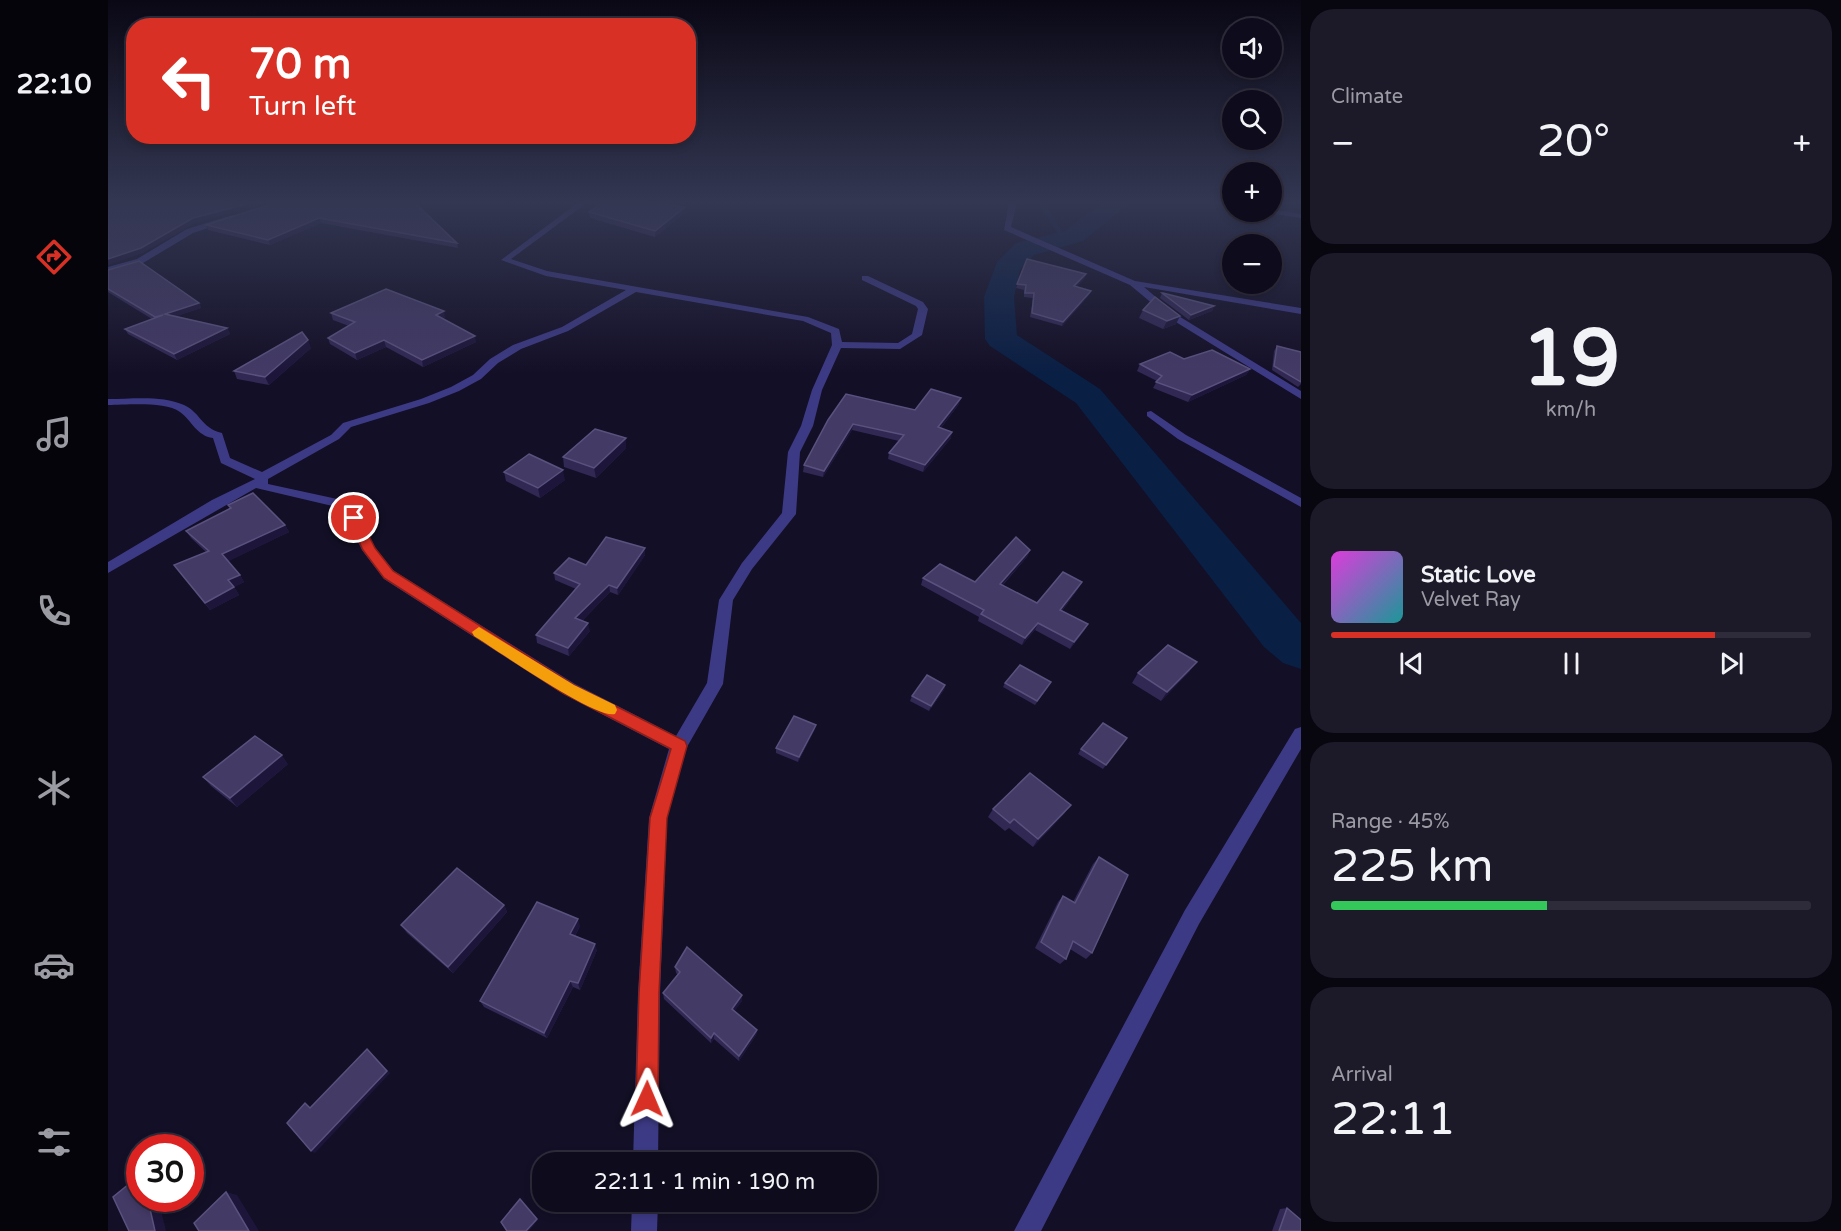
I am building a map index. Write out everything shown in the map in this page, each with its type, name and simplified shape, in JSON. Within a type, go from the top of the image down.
[{"type":"street","points":[[108,270],[143,259]]},
{"type":"street","points":[[506,259],[546,273],[805,319],[836,331],[837,345],[817,390],[807,426],[794,452],[789,514],[733,585],[726,600],[715,684],[679,746],[658,818],[649,993],[646,1152]]},
{"type":"street","points":[[1080,259],[1133,282],[1301,311]]},
{"type":"street","points":[[837,345],[900,346],[918,335],[923,309],[920,304],[865,278]]},
{"type":"street","points":[[1133,282],[1174,317],[1301,396]]},
{"type":"street","points":[[108,568],[335,437],[347,425],[456,389],[477,377],[494,361],[517,347],[565,329],[634,289]]},
{"type":"street","points":[[108,402],[155,402],[182,408],[208,434],[218,435],[225,460],[262,479]]},
{"type":"street","points":[[1151,414],[1182,437],[1301,504]]},
{"type":"street","points":[[262,479],[261,486],[346,505],[369,550],[389,575],[569,689],[679,746]]},
{"type":"street","points":[[1027,1231],[1189,918],[1254,806],[1301,734]]},
{"type":"street","points":[[644,1231],[645,1212]]},
{"type":"building","points":[[1029,259],[1086,274],[1074,286],[1091,291],[1063,322],[1032,313],[1034,293],[1025,293],[1026,285],[1017,284]]},
{"type":"building","points":[[139,261],[199,303],[165,314],[227,328],[174,354],[125,329],[163,315],[155,317],[108,289],[108,270]]},
{"type":"building","points":[[386,289],[444,311],[436,315],[475,336],[422,360],[384,340],[355,353],[328,338],[355,322],[331,313]]},
{"type":"building","points":[[1163,293],[1214,306],[1191,315]]},
{"type":"building","points":[[1155,297],[1180,316],[1167,321],[1143,310]]},
{"type":"building","points":[[302,332],[308,340],[265,377],[234,371]]},
{"type":"building","points":[[1277,346],[1301,352],[1301,382],[1274,366]]},
{"type":"building","points":[[1212,350],[1250,369],[1192,395],[1156,382],[1162,376],[1140,364],[1170,352],[1184,359]]},
{"type":"building","points":[[931,389],[961,398],[938,427],[952,432],[925,465],[889,453],[904,435],[853,424],[824,471],[804,465],[828,420],[846,394],[915,410]]},
{"type":"building","points":[[595,429],[626,438],[594,468],[563,457]]},
{"type":"building","points":[[529,454],[563,470],[538,488],[504,472]]},
{"type":"building","points":[[253,493],[285,525],[222,554],[240,575],[228,580],[234,587],[205,603],[174,565],[209,551],[186,531],[231,508],[228,505]]},
{"type":"building","points":[[606,537],[645,548],[617,588],[609,585],[575,618],[588,623],[568,648],[536,635],[580,584],[554,573],[569,558],[586,565]]},
{"type":"building","points":[[1016,537],[1030,550],[1000,584],[1037,603],[1063,572],[1082,582],[1060,610],[1088,624],[1074,642],[1038,623],[1025,638],[981,614],[984,610],[923,578],[940,564],[975,582]]},
{"type":"building","points":[[1168,645],[1197,662],[1167,692],[1138,673]]},
{"type":"building","points":[[1020,665],[1051,682],[1037,701],[1005,683]]},
{"type":"building","points":[[927,675],[945,685],[931,706],[912,696]]},
{"type":"building","points":[[794,716],[816,725],[799,757],[776,748]]},
{"type":"building","points":[[1103,723],[1127,738],[1106,765],[1081,749]]},
{"type":"building","points":[[255,736],[282,755],[230,798],[203,777]]},
{"type":"building","points":[[1030,773],[1071,805],[1038,839],[1014,819],[1010,823],[993,809]]},
{"type":"building","points":[[1099,857],[1128,875],[1092,953],[1073,941],[1066,959],[1041,942],[1063,896],[1075,903]]},
{"type":"building","points":[[457,868],[504,905],[448,967],[401,925]]},
{"type":"building","points":[[537,902],[578,919],[570,934],[595,944],[578,983],[570,981],[544,1033],[480,1001]]},
{"type":"building","points":[[687,947],[742,995],[732,1009],[757,1030],[739,1056],[714,1033],[711,1038],[663,993],[680,972],[675,967]]},
{"type":"building","points":[[367,1049],[387,1071],[311,1151],[287,1123],[305,1103],[310,1108]]},
{"type":"building","points":[[126,1186],[126,1212],[151,1212],[155,1231],[129,1231],[113,1197]]},
{"type":"building","points":[[226,1192],[249,1231],[199,1231],[194,1223]]},
{"type":"building","points":[[520,1199],[537,1219],[526,1231],[507,1231],[501,1222]]},
{"type":"building","points":[[1287,1208],[1301,1220],[1301,1231],[1279,1231]]},
{"type":"waterway","points":[[1015,259],[1007,268],[999,297],[1001,339],[1088,396],[1281,634],[1301,650]]},
{"type":"slow traffic","points":[[479,632],[569,689],[610,710]]},
{"type":"route","points":[[354,518],[369,550],[389,575],[569,689],[679,746],[658,818],[649,993],[647,1099]]}]
